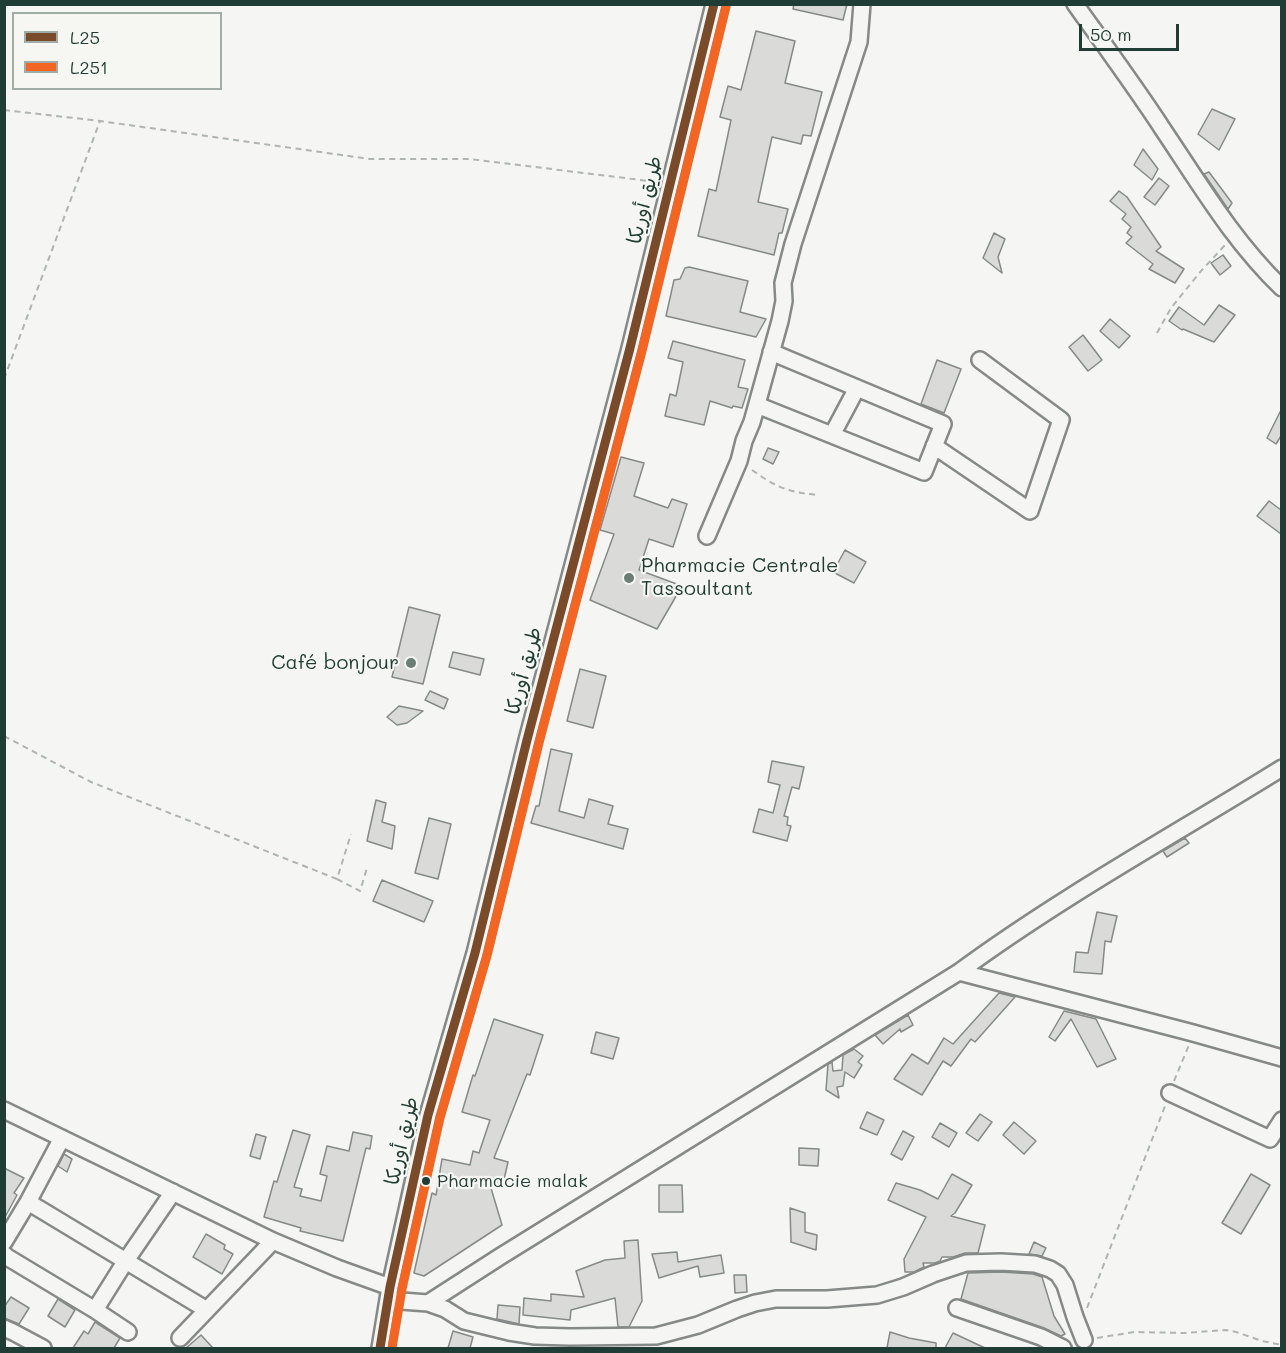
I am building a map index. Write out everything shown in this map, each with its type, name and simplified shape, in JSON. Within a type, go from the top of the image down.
[{"type":"street","name":"طريق أوريكا","points":[[380,1348],[389,1294],[428,1115],[475,953],[527,741],[630,348],[714,4]]},
{"type":"street","points":[[707,536],[739,461],[752,422],[784,301],[783,283],[793,244],[858,42],[862,4]]},
{"type":"street","points":[[1075,4],[1150,109],[1233,235],[1260,268],[1281,288]]},
{"type":"street","points":[[756,405],[924,472],[943,424],[771,352]]},
{"type":"street","points":[[934,446],[1030,511],[1061,420],[980,360]]},
{"type":"street","points":[[832,435],[857,388]]},
{"type":"street","points":[[428,1303],[959,972],[1059,905],[1281,768]]},
{"type":"street","points":[[959,972],[1281,1058]]},
{"type":"street","points":[[1170,1093],[1270,1139],[1281,1120]]},
{"type":"street","points":[[4,1110],[273,1241],[337,1268],[389,1294],[428,1303],[445,1309],[464,1321],[509,1332],[535,1336],[570,1337],[656,1336],[699,1326],[755,1303],[776,1299],[827,1299],[877,1295],[966,1263],[1001,1262],[1035,1264],[1058,1274],[1065,1285],[1082,1334]]},
{"type":"street","points":[[4,1242],[62,1138]]},
{"type":"street","points":[[95,1310],[173,1192]]},
{"type":"street","points":[[28,1202],[207,1310]]},
{"type":"street","points":[[180,1338],[273,1241]]},
{"type":"street","points":[[4,1254],[128,1332]]},
{"type":"street","points":[[957,1308],[1041,1337],[1063,1348]]},
{"type":"street","points":[[4,1329],[43,1348]]},
{"type":"path","points":[[4,110],[100,121],[370,159],[470,159],[670,183]]},
{"type":"path","points":[[4,379],[100,121]]},
{"type":"path","points":[[1157,333],[1183,292],[1233,235]]},
{"type":"path","points":[[739,461],[783,489],[817,495]]},
{"type":"path","points":[[4,736],[92,782],[337,879],[360,891],[366,868]]},
{"type":"path","points":[[337,879],[351,834]]},
{"type":"path","points":[[1193,1033],[1093,1291],[1082,1334],[1185,1333],[1226,1330],[1281,1345]]},
{"type":"building","points":[[794,4],[847,4],[843,20],[793,9]]},
{"type":"building","points":[[756,31],[795,41],[785,83],[822,92],[811,136],[803,135],[801,144],[772,137],[758,202],[788,209],[774,255],[698,236],[709,189],[716,191],[731,120],[720,117],[728,86],[741,90]]},
{"type":"building","points":[[1212,109],[1235,119],[1219,150],[1198,134]]},
{"type":"building","points":[[1143,149],[1158,169],[1152,180],[1134,165]]},
{"type":"building","points":[[1209,172],[1232,203],[1228,209],[1204,174]]},
{"type":"building","points":[[1159,178],[1169,186],[1155,205],[1144,197]]},
{"type":"building","points":[[1119,191],[1127,197],[1161,247],[1156,251],[1184,269],[1175,283],[1149,269],[1153,264],[1126,243],[1132,237],[1127,233],[1131,227],[1122,219],[1126,214],[1110,201]]},
{"type":"building","points":[[994,233],[1005,239],[998,257],[1002,273],[983,258]]},
{"type":"building","points":[[1223,255],[1231,266],[1220,275],[1211,263]]},
{"type":"building","points":[[685,268],[748,281],[740,312],[766,319],[756,337],[666,316],[674,280],[680,279]]},
{"type":"building","points":[[1219,305],[1235,315],[1214,342],[1182,330],[1169,321],[1179,307],[1204,325]]},
{"type":"building","points":[[1110,319],[1130,336],[1119,348],[1100,331]]},
{"type":"building","points":[[1083,335],[1102,360],[1088,371],[1069,347]]},
{"type":"building","points":[[673,341],[745,360],[738,387],[748,389],[742,408],[733,406],[732,408],[710,401],[704,425],[665,416],[670,394],[676,396],[683,362],[668,358]]},
{"type":"building","points":[[937,360],[961,369],[944,413],[921,404]]},
{"type":"building","points":[[1281,410],[1281,436],[1276,444],[1267,438]]},
{"type":"building","points":[[768,448],[779,452],[773,464],[763,459]]},
{"type":"building","points":[[621,457],[644,463],[634,496],[668,508],[672,499],[687,504],[673,547],[649,539],[639,570],[682,586],[657,629],[590,600],[614,534],[600,530]]},
{"type":"building","points":[[1269,501],[1281,510],[1281,534],[1257,516]]},
{"type":"building","points":[[845,550],[866,562],[854,583],[833,572]]},
{"type":"building","points":[[409,607],[440,615],[423,684],[392,677]]},
{"type":"building","points":[[453,652],[484,659],[480,675],[449,667]]},
{"type":"building","points":[[580,669],[606,676],[593,728],[567,721]]},
{"type":"building","points":[[430,691],[448,699],[444,709],[425,700]]},
{"type":"building","points":[[399,706],[423,711],[407,723],[397,725],[387,717]]},
{"type":"building","points":[[551,749],[572,754],[559,811],[584,818],[589,799],[613,806],[608,824],[628,829],[623,849],[531,823],[536,806],[539,806]]},
{"type":"building","points":[[772,761],[804,767],[799,789],[792,787],[784,816],[788,817],[787,825],[791,826],[787,841],[753,832],[759,809],[773,813],[780,785],[768,782]]},
{"type":"building","points":[[376,800],[386,803],[382,822],[395,826],[392,849],[367,841]]},
{"type":"building","points":[[429,818],[451,824],[438,879],[415,873]]},
{"type":"building","points":[[1185,838],[1189,843],[1167,857],[1163,851]]},
{"type":"building","points":[[382,880],[433,901],[424,922],[373,901]]},
{"type":"building","points":[[1097,912],[1117,916],[1111,942],[1105,941],[1102,974],[1074,972],[1076,952],[1088,953]]},
{"type":"building","points":[[999,993],[1015,997],[975,1042],[971,1039],[951,1066],[943,1061],[922,1095],[894,1079],[912,1054],[928,1064],[944,1038],[953,1044]]},
{"type":"building","points":[[1064,1011],[1096,1019],[1116,1059],[1097,1067],[1071,1019],[1055,1041],[1049,1037]]},
{"type":"building","points":[[908,1015],[913,1025],[901,1032],[900,1029],[883,1044],[875,1035]]},
{"type":"building","points":[[494,1019],[543,1035],[530,1075],[527,1074],[494,1158],[508,1162],[503,1184],[488,1178],[502,1225],[424,1276],[414,1273],[432,1193],[436,1195],[442,1159],[470,1165],[473,1151],[479,1153],[490,1120],[462,1112]]},
{"type":"building","points":[[596,1032],[619,1038],[613,1059],[591,1053]]},
{"type":"building","points":[[854,1049],[863,1056],[858,1062],[862,1065],[854,1078],[845,1072],[843,1086],[837,1087],[839,1098],[826,1090],[828,1064],[832,1062],[833,1071],[842,1070],[843,1055]]},
{"type":"building","points":[[867,1112],[884,1120],[877,1135],[860,1128]]},
{"type":"building","points":[[980,1114],[992,1122],[978,1141],[966,1133]]},
{"type":"building","points":[[1014,1122],[1036,1141],[1024,1154],[1003,1135]]},
{"type":"building","points":[[940,1123],[957,1133],[949,1147],[932,1137]]},
{"type":"building","points":[[293,1130],[310,1135],[294,1187],[302,1189],[300,1196],[321,1201],[327,1176],[320,1174],[327,1146],[349,1151],[353,1132],[372,1136],[370,1149],[366,1148],[343,1241],[300,1231],[301,1228],[264,1217],[274,1181],[277,1182]]},
{"type":"building","points":[[903,1131],[914,1137],[902,1160],[891,1154]]},
{"type":"building","points":[[256,1134],[266,1137],[260,1159],[250,1156]]},
{"type":"building","points":[[799,1148],[819,1149],[818,1166],[799,1165]]},
{"type":"building","points":[[64,1154],[72,1159],[67,1172],[58,1166]]},
{"type":"building","points":[[4,1168],[24,1178],[14,1193],[17,1195],[4,1219]]},
{"type":"building","points":[[952,1174],[972,1185],[951,1216],[985,1225],[978,1253],[942,1257],[935,1263],[923,1263],[924,1267],[914,1272],[905,1272],[904,1259],[926,1217],[888,1200],[896,1183],[920,1190],[938,1199]]},
{"type":"building","points":[[1251,1174],[1270,1185],[1241,1234],[1222,1223]]},
{"type":"building","points":[[659,1185],[682,1185],[683,1212],[659,1212]]},
{"type":"building","points":[[790,1208],[805,1213],[805,1232],[817,1235],[816,1250],[791,1242]]},
{"type":"building","points":[[206,1234],[225,1245],[224,1249],[233,1254],[222,1274],[193,1257]]},
{"type":"building","points":[[638,1240],[642,1301],[629,1327],[618,1327],[615,1298],[571,1310],[570,1320],[523,1315],[524,1298],[551,1301],[551,1294],[584,1297],[576,1271],[605,1260],[625,1258],[624,1241]]},
{"type":"building","points":[[1034,1242],[1046,1248],[1042,1256],[1029,1254]]},
{"type":"building","points":[[677,1252],[678,1262],[721,1255],[724,1273],[700,1277],[698,1266],[659,1278],[652,1254]]},
{"type":"building","points":[[968,1273],[1033,1274],[1042,1277],[1054,1316],[1065,1334],[1061,1336],[961,1299]]},
{"type":"building","points":[[734,1275],[746,1275],[747,1292],[735,1293]]},
{"type":"building","points":[[11,1297],[29,1308],[19,1324],[4,1318],[4,1307]]},
{"type":"building","points":[[58,1299],[75,1310],[65,1327],[48,1316]]},
{"type":"building","points":[[498,1305],[520,1307],[519,1324],[497,1319]]},
{"type":"building","points":[[95,1322],[120,1338],[114,1348],[73,1348],[84,1331],[88,1334]]},
{"type":"building","points":[[453,1331],[473,1337],[470,1348],[448,1348]]},
{"type":"building","points":[[890,1332],[936,1343],[936,1348],[887,1348]]},
{"type":"building","points":[[953,1333],[985,1348],[945,1348]]},
{"type":"building","points":[[201,1335],[213,1348],[186,1348]]},
{"type":"transit line","name":"L25","points":[[380,1348],[390,1287],[428,1115],[475,953],[527,740],[630,348],[714,4]]},
{"type":"transit line","name":"L251","points":[[392,1348],[402,1289],[440,1118],[487,956],[539,743],[642,351],[726,7]]},
{"type":"place","name":"Pharmacie Centrale Tassoultant","points":[[629,578]]},
{"type":"place","name":"Café bonjour","points":[[411,663]]},
{"type":"place","name":"Pharmacie malak","points":[[426,1181]]}]
